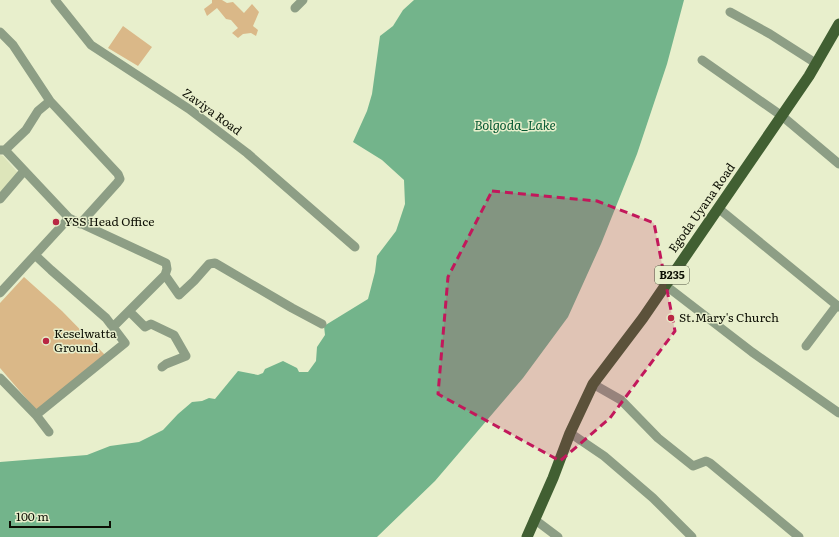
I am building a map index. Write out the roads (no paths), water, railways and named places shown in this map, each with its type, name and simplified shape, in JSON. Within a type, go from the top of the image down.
[{"type":"main road","name":"Egoda Uyana Road","points":[[527,537],[570,433],[593,384],[642,318],[782,116],[817,64],[839,24]]},
{"type":"street","name":"Zaviya Road","points":[[54,0],[90,45],[189,109],[247,153],[355,247]]},
{"type":"street","points":[[295,8],[303,0]]},
{"type":"street","points":[[730,12],[770,34],[817,64]]},
{"type":"street","points":[[0,32],[13,45],[50,101],[118,174],[120,179],[80,224]]},
{"type":"street","points":[[702,60],[782,116],[839,164]]},
{"type":"street","points":[[50,101],[38,111],[26,130],[2,150],[69,218],[166,263],[167,269],[165,275],[113,326]]},
{"type":"street","points":[[0,198],[24,172]]},
{"type":"street","points":[[718,208],[838,306],[806,346]]},
{"type":"street","points":[[0,294],[69,218]]},
{"type":"street","points":[[35,255],[106,318],[125,344],[36,415]]},
{"type":"street","points":[[165,275],[179,295],[209,264],[216,263],[322,324]]},
{"type":"street","points":[[665,285],[752,352],[839,413]]},
{"type":"street","points":[[129,311],[144,327],[151,324],[174,335],[186,356],[162,367]]},
{"type":"street","points":[[0,378],[36,415],[49,432]]},
{"type":"street","points":[[593,384],[621,400],[658,438],[693,466],[706,461],[710,463],[799,537]]},
{"type":"street","points":[[570,433],[604,456],[653,498],[692,537]]},
{"type":"street","points":[[534,519],[558,537]]},
{"type":"water","name":"Bolgoda_Lake","points":[[414,0],[684,0],[667,64],[637,154],[601,244],[568,317],[523,378],[435,481],[377,537],[0,537],[0,462],[87,455],[110,446],[139,442],[163,430],[192,402],[202,401],[209,398],[215,399],[238,371],[258,375],[263,373],[265,369],[283,361],[297,368],[299,372],[308,372],[316,361],[317,347],[325,335],[324,326],[368,299],[375,272],[377,256],[396,231],[405,204],[404,180],[382,160],[353,142],[367,111],[372,94],[380,36],[393,26],[403,10]]},
{"type":"place","name":"YSS Head Office","points":[[56,222]]},
{"type":"place","name":"St.Mary's Church","points":[[671,318]]},
{"type":"place","name":"Keselwatta Ground","points":[[46,341]]}]
